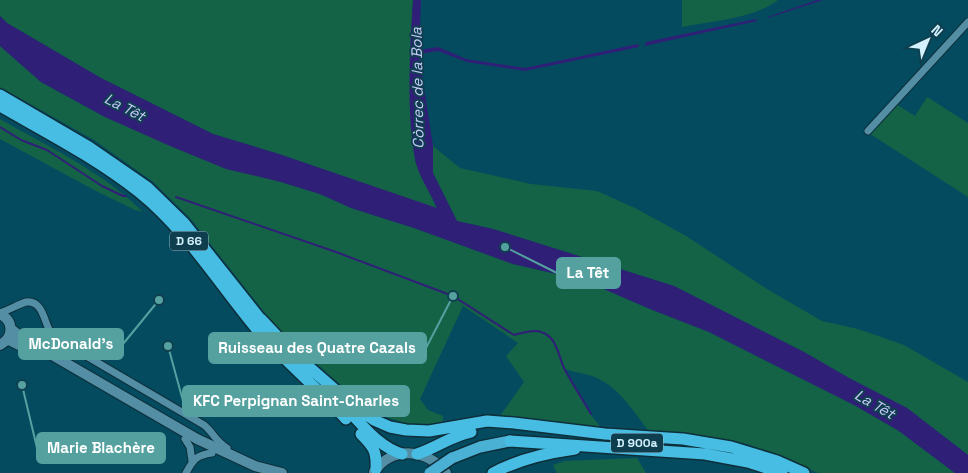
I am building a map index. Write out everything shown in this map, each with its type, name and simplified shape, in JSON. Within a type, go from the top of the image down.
[{"type":"highway","name":"D 66","points":[[0,95],[89,147],[147,187],[184,223],[276,339],[346,413],[375,450],[377,458],[374,471]]},
{"type":"highway","name":"D 66","points":[[0,106],[86,156],[139,192],[194,247],[238,306],[276,350],[379,442],[389,450],[402,454]]},
{"type":"highway","points":[[261,319],[294,354],[356,408],[374,420],[390,427],[429,431],[487,422],[505,422],[605,434],[684,439],[721,445],[762,456]]},
{"type":"highway","points":[[417,454],[431,450],[458,434],[496,428],[570,436],[721,445]]},
{"type":"highway","name":"D 900a","points":[[510,440],[528,438],[659,444],[729,450],[762,456],[804,473]]},
{"type":"highway","name":"D 900a","points":[[510,440],[705,454],[748,462],[782,473]]},
{"type":"highway","points":[[493,473],[528,458],[575,449],[684,453]]},
{"type":"main road","points":[[5,319],[4,342],[68,370],[212,453],[254,471],[282,473]]},
{"type":"main road","points":[[5,319],[21,337],[197,439],[266,472]]},
{"type":"main road","name":"D 900a","points":[[430,473],[452,458],[480,447],[510,440]]},
{"type":"main road","points":[[374,471],[392,456],[417,454],[431,458],[446,473]]},
{"type":"street","points":[[868,131],[968,22]]},
{"type":"street","points":[[5,319],[13,309],[25,302],[33,303],[40,308],[49,330],[59,340],[204,425],[220,444],[266,472]]},
{"type":"street","points":[[197,439],[204,434],[204,425]]},
{"type":"street","points":[[185,439],[190,446],[192,461]]},
{"type":"street","points":[[186,473],[192,461],[203,454],[212,453]]},
{"type":"green space","points":[[0,0],[413,0],[410,58],[415,161],[437,209],[279,154],[213,134],[101,78],[7,23],[0,16]]},
{"type":"green space","points":[[682,0],[778,0],[745,15],[682,27]]},
{"type":"green space","points":[[0,46],[41,82],[105,117],[281,182],[320,194],[351,208],[414,228],[513,264],[583,280],[709,332],[856,406],[899,431],[955,473],[818,473],[784,457],[744,443],[710,437],[650,433],[631,408],[610,386],[592,376],[565,369],[591,415],[602,429],[500,416],[524,382],[506,356],[518,343],[463,306],[420,399],[428,410],[443,416],[443,424],[413,426],[383,416],[364,406],[276,327],[190,218],[152,181],[94,140],[0,87]]},
{"type":"green space","points":[[927,97],[968,123],[968,197],[864,130],[891,101],[915,116]]},
{"type":"green space","points":[[0,119],[93,172],[143,212],[96,191],[0,139]]},
{"type":"green space","points":[[433,146],[460,168],[531,184],[597,191],[637,209],[686,236],[767,289],[822,321],[858,329],[904,345],[968,382],[968,455],[907,408],[804,352],[674,286],[493,229],[457,221],[433,173]]},
{"type":"green space","points":[[637,458],[646,473],[557,473],[553,465],[565,461]]},
{"type":"water","name":"La Têt","points":[[413,0],[421,0],[419,50],[438,47],[466,59],[525,68],[638,44],[639,47],[525,71],[467,62],[438,51],[419,54],[433,146],[433,173],[457,221],[493,229],[674,286],[804,352],[907,408],[968,455],[968,473],[955,473],[899,431],[856,406],[709,332],[583,280],[513,264],[414,228],[351,208],[320,194],[281,182],[226,169],[105,117],[41,82],[0,46],[0,16],[7,23],[101,78],[213,134],[279,154],[437,208],[419,172],[412,140],[410,80]]},
{"type":"water","points":[[817,0],[823,0],[768,18],[768,17]]},
{"type":"water","points":[[756,19],[757,21],[644,46],[646,42]]},
{"type":"waterway","points":[[0,127],[21,140],[47,150],[102,186],[126,196]]},
{"type":"waterway","points":[[176,197],[336,252],[453,296],[514,335],[535,331],[547,335],[557,348],[565,370],[591,414]]},
{"type":"place","name":"La Têt","points":[[505,247]]},
{"type":"place","name":"Ruisseau des Quatre Cazals","points":[[453,296]]},
{"type":"place","name":"McDonald's","points":[[159,300]]},
{"type":"place","name":"KFC Perpignan Saint-Charles","points":[[168,346]]},
{"type":"place","name":"Marie Blachère","points":[[22,385]]},
{"type":"water label","name":"Còrrec de la Bola","points":[[417,88]]}]
